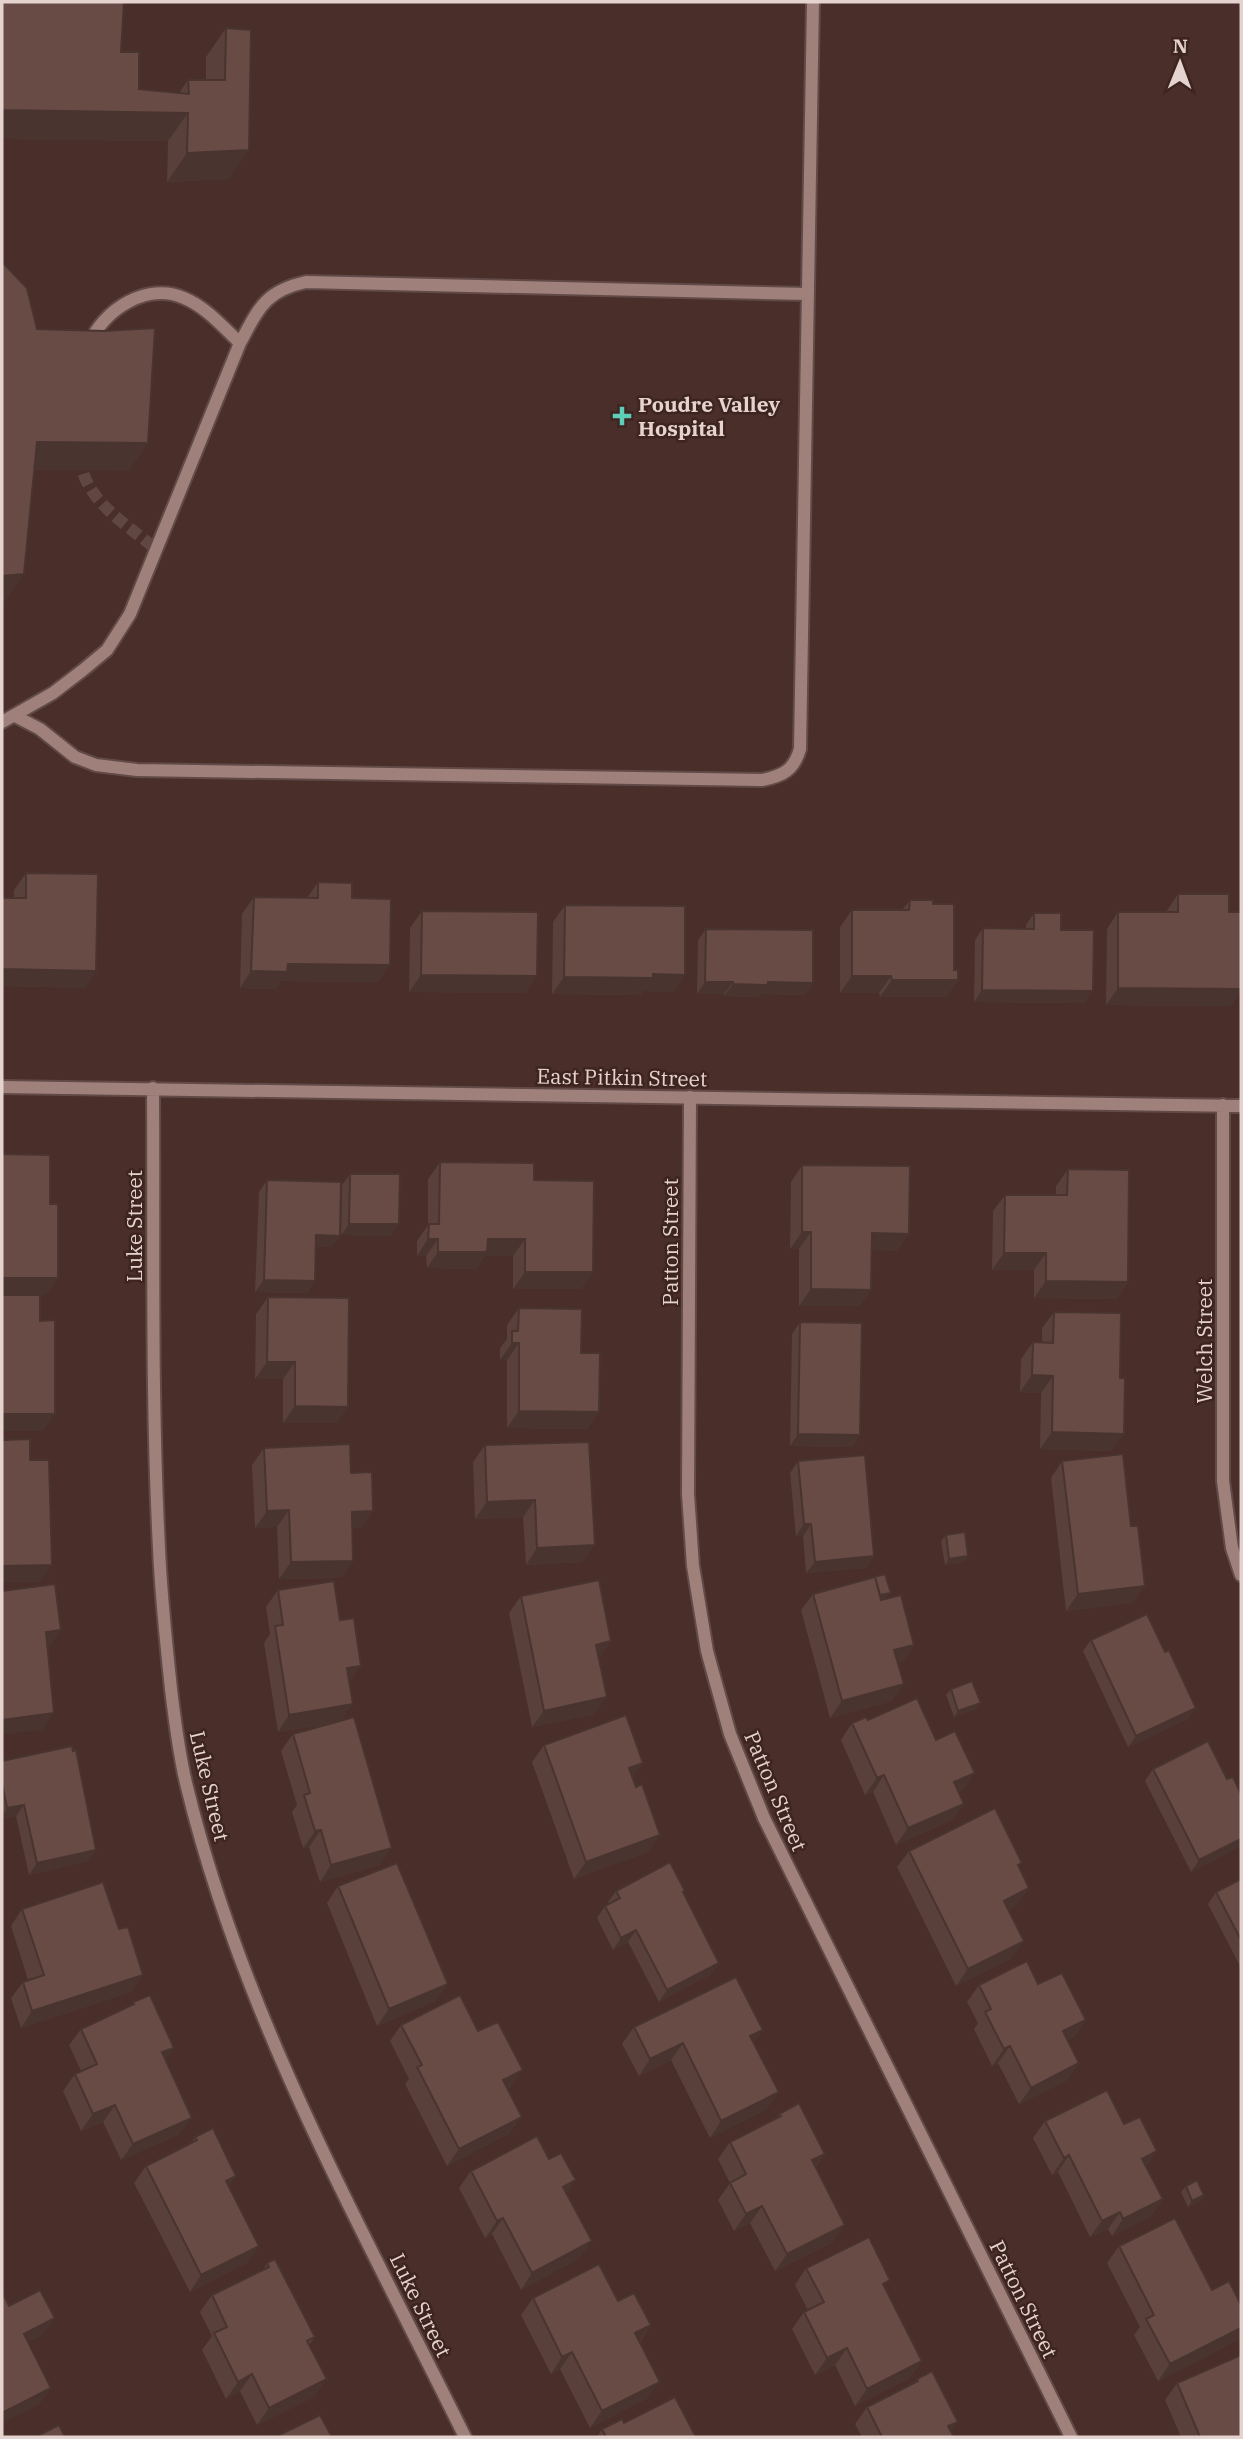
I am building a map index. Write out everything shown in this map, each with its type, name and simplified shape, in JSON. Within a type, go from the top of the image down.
[{"type":"street","points":[[15,716],[40,729],[75,757],[96,765],[137,771],[762,780],[788,772],[796,762],[800,749],[813,2]]},
{"type":"street","points":[[2,723],[63,685],[107,650],[130,614],[240,343],[262,303],[289,286],[306,282],[808,294]]},
{"type":"street","points":[[84,359],[100,325],[130,300],[149,294],[184,298],[214,317],[240,343]]},
{"type":"street","name":"East Pitkin Street","points":[[2,1087],[1241,1106]]},
{"type":"street","name":"Luke Street","points":[[153,1088],[154,1453],[162,1608],[174,1714],[186,1785],[218,1895],[253,1993],[293,2089],[465,2437]]},
{"type":"street","name":"Patton Street","points":[[690,1097],[688,1494],[693,1566],[707,1651],[730,1734],[764,1818],[1071,2437]]},
{"type":"street","name":"Welch Street","points":[[1223,1105],[1223,1481],[1232,1548],[1241,1575]]},
{"type":"building","points":[[2,2],[124,2],[121,52],[139,52],[139,89],[189,94],[188,80],[225,80],[226,28],[251,30],[249,150],[187,153],[188,113],[2,110]]},
{"type":"building","points":[[2,262],[27,288],[37,329],[104,331],[155,328],[148,443],[37,442],[24,574],[2,576]]},
{"type":"building","points":[[26,873],[98,874],[96,971],[2,969],[2,898],[26,898]]},
{"type":"building","points":[[318,882],[352,883],[352,898],[391,899],[390,965],[288,964],[287,972],[251,971],[254,897],[318,898]]},
{"type":"building","points":[[1178,894],[1229,894],[1229,912],[1241,912],[1241,989],[1118,988],[1118,912],[1178,912]]},
{"type":"building","points":[[910,900],[954,904],[954,970],[958,970],[958,980],[892,980],[891,976],[852,976],[852,910],[909,910]]},
{"type":"building","points":[[565,905],[685,906],[685,975],[653,974],[653,978],[564,977]]},
{"type":"building","points":[[422,911],[538,912],[537,976],[421,975]]},
{"type":"building","points":[[1034,913],[1061,913],[1061,930],[1094,930],[1093,991],[982,990],[983,928],[1034,929]]},
{"type":"building","points":[[706,929],[813,930],[813,983],[768,982],[768,985],[705,982]]},
{"type":"building","points":[[2,1154],[50,1155],[50,1204],[58,1204],[58,1278],[2,1278]]},
{"type":"building","points":[[440,1162],[534,1163],[534,1180],[594,1181],[593,1272],[525,1272],[525,1239],[488,1239],[487,1252],[438,1252],[438,1239],[428,1239],[429,1224],[439,1224]]},
{"type":"building","points":[[802,1165],[910,1166],[909,1234],[872,1233],[871,1290],[811,1289],[811,1232],[802,1232]]},
{"type":"building","points":[[1068,1169],[1129,1170],[1128,1282],[1046,1281],[1046,1253],[1004,1253],[1005,1195],[1067,1195]]},
{"type":"building","points":[[350,1174],[400,1174],[399,1224],[349,1224]]},
{"type":"building","points":[[267,1180],[341,1182],[340,1236],[316,1235],[315,1281],[264,1280]]},
{"type":"building","points":[[2,1295],[40,1295],[40,1321],[55,1320],[55,1414],[2,1414]]},
{"type":"building","points":[[268,1297],[349,1298],[348,1407],[295,1406],[295,1362],[267,1362]]},
{"type":"building","points":[[519,1308],[582,1309],[581,1353],[600,1353],[599,1412],[519,1411],[519,1343],[512,1343],[512,1331],[518,1331]]},
{"type":"building","points":[[1054,1312],[1121,1313],[1120,1378],[1125,1378],[1124,1434],[1052,1432],[1053,1376],[1032,1375],[1033,1342],[1053,1343]]},
{"type":"building","points":[[800,1322],[862,1323],[860,1435],[798,1434]]},
{"type":"building","points":[[30,1439],[30,1460],[49,1460],[52,1565],[2,1566],[2,1440]]},
{"type":"building","points":[[589,1442],[595,1545],[537,1548],[535,1500],[487,1502],[485,1445]]},
{"type":"building","points":[[350,1444],[351,1473],[372,1472],[373,1511],[352,1512],[353,1561],[291,1562],[289,1510],[267,1511],[264,1448]]},
{"type":"building","points":[[1123,1454],[1131,1526],[1138,1526],[1145,1586],[1078,1594],[1062,1461]]},
{"type":"building","points":[[865,1455],[874,1556],[815,1562],[811,1524],[804,1524],[798,1461]]},
{"type":"building","points":[[965,1532],[968,1556],[949,1559],[946,1535]]},
{"type":"building","points":[[885,1574],[891,1593],[880,1595],[875,1577],[867,1579]]},
{"type":"building","points":[[875,1577],[881,1600],[901,1595],[914,1645],[894,1650],[904,1684],[842,1701],[813,1594]]},
{"type":"building","points":[[599,1580],[611,1641],[596,1645],[607,1697],[544,1711],[521,1596]]},
{"type":"building","points":[[334,1581],[340,1620],[354,1618],[361,1666],[347,1668],[353,1704],[289,1715],[275,1626],[283,1625],[278,1590]]},
{"type":"building","points":[[55,1584],[61,1630],[46,1632],[54,1713],[2,1720],[2,1591]]},
{"type":"building","points":[[1147,1614],[1165,1652],[1169,1650],[1196,1708],[1136,1736],[1091,1640]]},
{"type":"building","points":[[972,1681],[981,1703],[958,1711],[951,1689]]},
{"type":"building","points":[[917,1698],[936,1740],[955,1731],[975,1773],[954,1782],[964,1804],[908,1828],[884,1775],[877,1778],[852,1723],[866,1717],[868,1720]]},
{"type":"building","points":[[626,1715],[643,1763],[629,1768],[636,1787],[642,1784],[660,1835],[586,1862],[544,1745]]},
{"type":"building","points":[[354,1717],[392,1848],[331,1865],[321,1830],[315,1831],[304,1795],[310,1793],[293,1734]]},
{"type":"building","points":[[1208,1741],[1227,1779],[1233,1777],[1241,1794],[1241,1839],[1199,1860],[1153,1769]]},
{"type":"building","points":[[72,1746],[73,1751],[76,1750],[96,1850],[37,1863],[24,1805],[7,1808],[2,1783],[2,1761]]},
{"type":"building","points":[[995,1808],[1022,1863],[1018,1865],[1029,1888],[1004,1901],[1024,1941],[968,1969],[909,1851]]},
{"type":"building","points":[[670,1862],[719,1963],[667,1990],[636,1930],[621,1938],[605,1906],[620,1898],[616,1891]]},
{"type":"building","points":[[397,1863],[448,1984],[389,2009],[338,1886]]},
{"type":"building","points":[[1241,1879],[1241,1940],[1216,1892]]},
{"type":"building","points":[[103,1882],[119,1929],[128,1927],[143,1975],[32,2011],[23,1982],[44,1975],[22,1909]]},
{"type":"building","points":[[1027,1961],[1038,1984],[1062,1973],[1086,2020],[1063,2031],[1079,2063],[1031,2088],[1010,2046],[1004,2049],[985,2012],[991,2009],[979,1985]]},
{"type":"building","points":[[736,1977],[763,2030],[750,2036],[779,2092],[721,2121],[683,2043],[650,2059],[634,2027]]},
{"type":"building","points":[[150,1995],[174,2048],[162,2052],[192,2118],[133,2144],[115,2105],[93,2114],[75,2074],[97,2064],[81,2029]]},
{"type":"building","points":[[460,1995],[478,2031],[498,2022],[523,2070],[503,2080],[522,2117],[459,2149],[417,2067],[422,2065],[401,2025]]},
{"type":"building","points":[[1107,2090],[1124,2124],[1140,2117],[1157,2151],[1142,2159],[1163,2199],[1123,2219],[1120,2212],[1102,2221],[1069,2155],[1064,2158],[1045,2121]]},
{"type":"building","points":[[799,2103],[825,2154],[812,2160],[845,2225],[787,2254],[762,2206],[746,2214],[730,2183],[746,2174],[730,2142],[781,2116],[779,2114]]},
{"type":"building","points":[[213,2128],[236,2176],[226,2181],[259,2246],[201,2275],[146,2166],[197,2140],[195,2137]]},
{"type":"building","points":[[537,2136],[549,2159],[561,2153],[576,2180],[563,2187],[592,2241],[532,2273],[503,2218],[497,2221],[471,2171]]},
{"type":"building","points":[[1197,2180],[1204,2195],[1192,2201],[1186,2186]]},
{"type":"building","points":[[1175,2218],[1212,2290],[1229,2281],[1241,2305],[1241,2328],[1170,2364],[1146,2319],[1154,2315],[1119,2246]]},
{"type":"building","points":[[869,2237],[890,2280],[883,2284],[922,2361],[867,2389],[847,2348],[827,2358],[804,2312],[824,2302],[806,2268]]},
{"type":"building","points":[[275,2259],[315,2337],[307,2341],[327,2379],[269,2408],[252,2374],[238,2382],[214,2333],[227,2327],[212,2295],[269,2267],[267,2263]]},
{"type":"building","points":[[599,2264],[618,2301],[634,2293],[651,2325],[635,2333],[660,2382],[602,2411],[572,2352],[562,2357],[533,2298]]},
{"type":"building","points":[[40,2290],[55,2318],[24,2334],[51,2388],[2,2413],[2,2292],[9,2306]]},
{"type":"building","points":[[1241,2355],[1241,2437],[1200,2437],[1177,2383]]},
{"type":"building","points":[[932,2371],[958,2422],[948,2426],[954,2437],[882,2437],[867,2407]]},
{"type":"building","points":[[675,2397],[696,2437],[606,2437],[602,2429],[622,2419],[624,2423]]},
{"type":"building","points":[[320,2415],[332,2437],[275,2437]]},
{"type":"building","points":[[59,2425],[65,2437],[35,2437]]},
{"type":"tunnel","points":[[81,456],[88,485],[97,498],[157,550]]},
{"type":"place","name":"Poudre Valley Hospital","points":[[622,416]]}]
